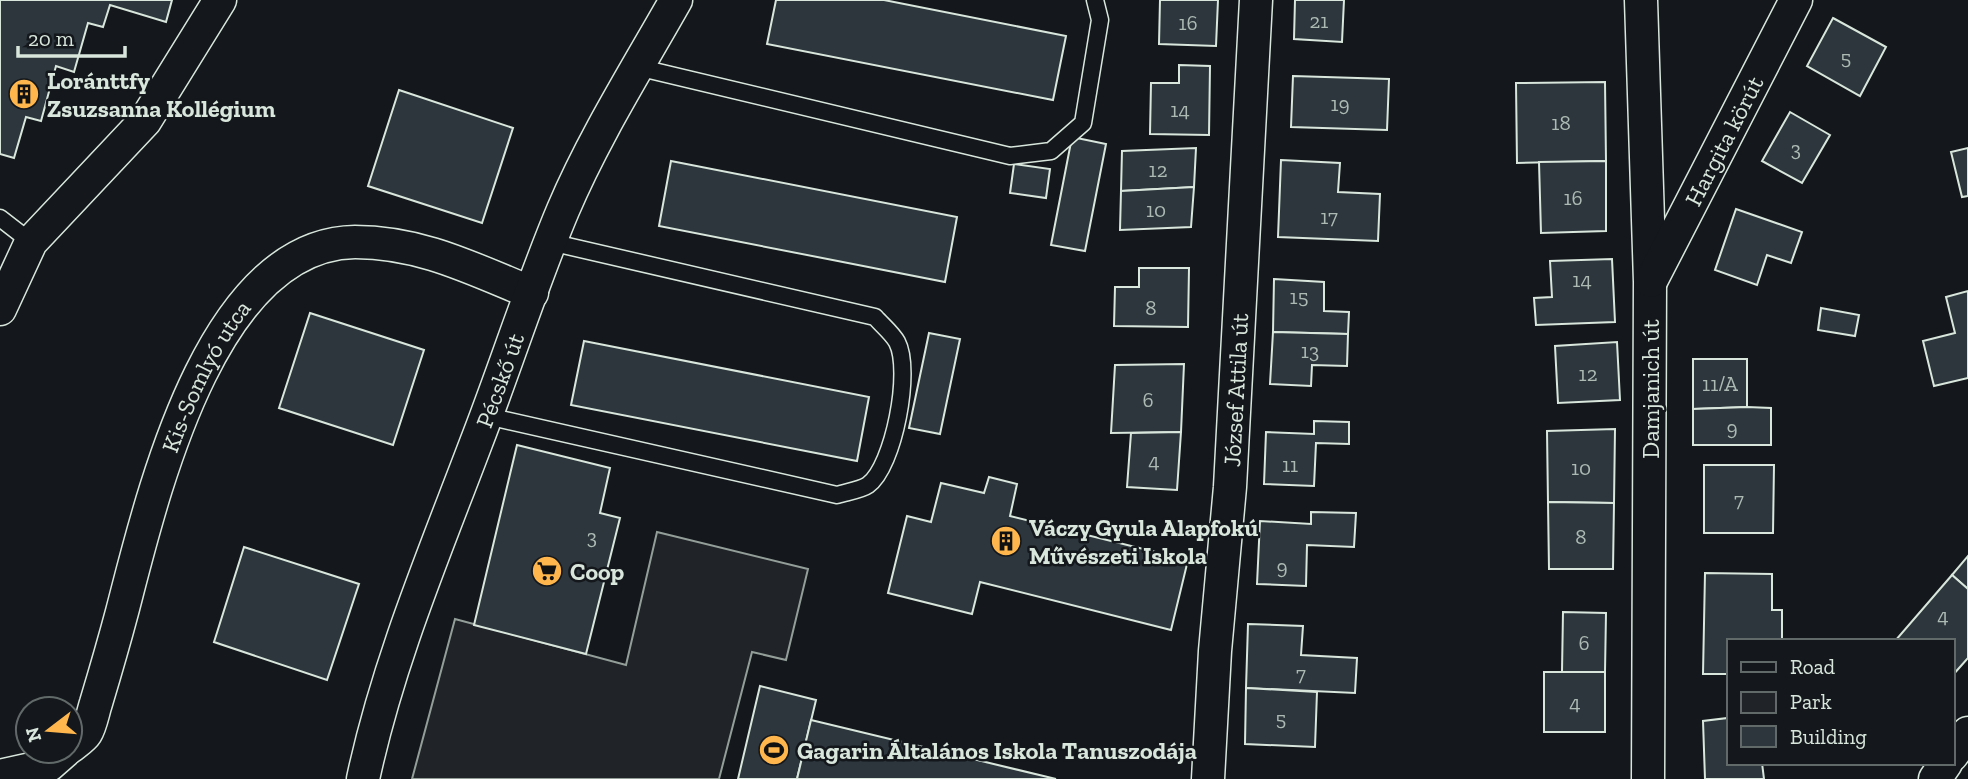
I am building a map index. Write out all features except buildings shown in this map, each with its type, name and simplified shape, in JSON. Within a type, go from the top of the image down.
[{"type":"street","points":[[0,309],[31,242],[145,121],[220,0]]},
{"type":"street","name":"Pécskő út","points":[[363,779],[402,635],[550,242],[587,162],[637,66],[676,0]]},
{"type":"street","name":"József Attila út","points":[[1208,779],[1215,651],[1230,486],[1256,0]]},
{"type":"street","name":"Damjanich út","points":[[1641,0],[1650,282],[1648,779]]},
{"type":"street","name":"Hargita körút","points":[[1650,282],[1796,0]]},
{"type":"street","name":"Kis-Somlyó utca","points":[[84,735],[110,657],[146,520],[170,445],[198,379],[222,334],[249,298],[276,271],[306,252],[355,242],[412,247],[436,253],[531,293]]},
{"type":"street","points":[[1954,752],[1968,733]]},
{"type":"street","points":[[0,776],[49,765]]},
{"type":"lane","points":[[637,66],[1010,156],[1051,151],[1083,123],[1100,20],[1095,0]]},
{"type":"lane","points":[[0,218],[31,242]]},
{"type":"lane","points":[[486,416],[837,495],[868,485],[886,461],[900,405],[904,371],[897,342],[875,317],[550,242]]},
{"type":"green space","points":[[657,532],[808,569],[786,660],[752,652],[719,779],[412,779],[455,619],[626,665]]},
{"type":"place","name":"Loránttfy Zsuzsanna Kollégium","points":[[24,94]]},
{"type":"place","name":"Váczy Gyula Alapfokú Művészeti Iskola","points":[[1006,541]]},
{"type":"place","name":"Coop","points":[[547,571]]},
{"type":"place","name":"Gagarin Általános Iskola Tanuszodája","points":[[774,750]]}]
